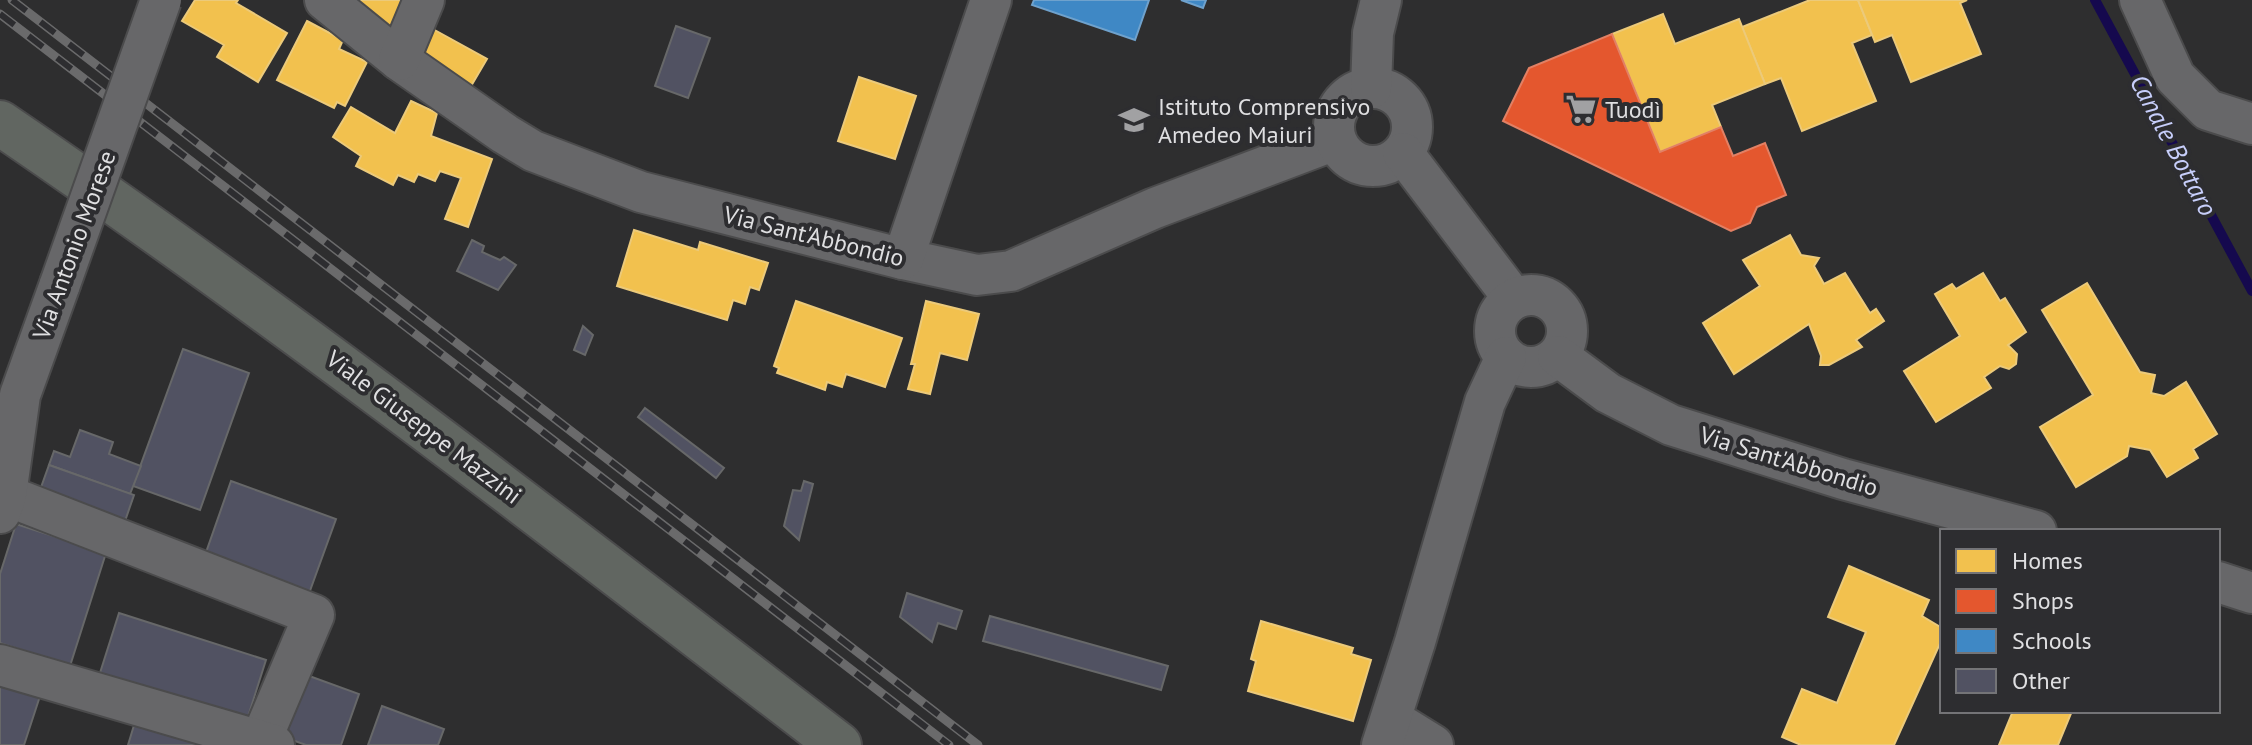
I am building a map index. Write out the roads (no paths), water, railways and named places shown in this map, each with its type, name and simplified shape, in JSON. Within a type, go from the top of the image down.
[{"type":"main road","name":"Viale Giuseppe Mazzini","points":[[0,123],[135,214],[383,395],[839,745]]},
{"type":"street","name":"Via Antonio Morese","points":[[2,500],[20,395],[161,0]]},
{"type":"street","name":"Via Sant'Abbondio","points":[[325,0],[399,60],[533,151],[641,192],[977,275],[1011,271],[1155,208],[1335,140]]},
{"type":"street","points":[[399,60],[424,0]]},
{"type":"street","points":[[903,259],[991,0]]},
{"type":"street","points":[[1371,88],[1373,33],[1381,0]]},
{"type":"street","points":[[2140,0],[2175,77],[2208,110],[2252,124]]},
{"type":"street","points":[[1371,88],[1396,95],[1411,116],[1413,129],[1403,153],[1383,166],[1359,165],[1349,159],[1335,140],[1335,116],[1341,105],[1359,90],[1371,88]]},
{"type":"street","points":[[1403,153],[1514,299]]},
{"type":"street","points":[[1526,294],[1539,295],[1560,308],[1568,332],[1558,356],[1538,367],[1515,364],[1506,357],[1495,337],[1495,325],[1505,305],[1526,294]]},
{"type":"street","name":"Via Sant'Abbondio","points":[[1558,356],[1608,393],[1671,425],[1843,479],[2029,529]]},
{"type":"street","points":[[1433,745],[1387,732],[1485,402],[1506,357]]},
{"type":"street","points":[[0,665],[268,742],[314,615],[2,500]]},
{"type":"street","points":[[2220,583],[2252,593]]},
{"type":"waterway","name":"Canale Bottaro","points":[[2095,0],[2252,291]]},
{"type":"railway","points":[[12,0],[978,745]]},
{"type":"railway","points":[[0,14],[949,745]]},
{"type":"place","name":"Tuodì","points":[[1581,109]]},
{"type":"place","name":"Istituto Comprensivo Amedeo Maiuri","points":[[1134,120]]}]
